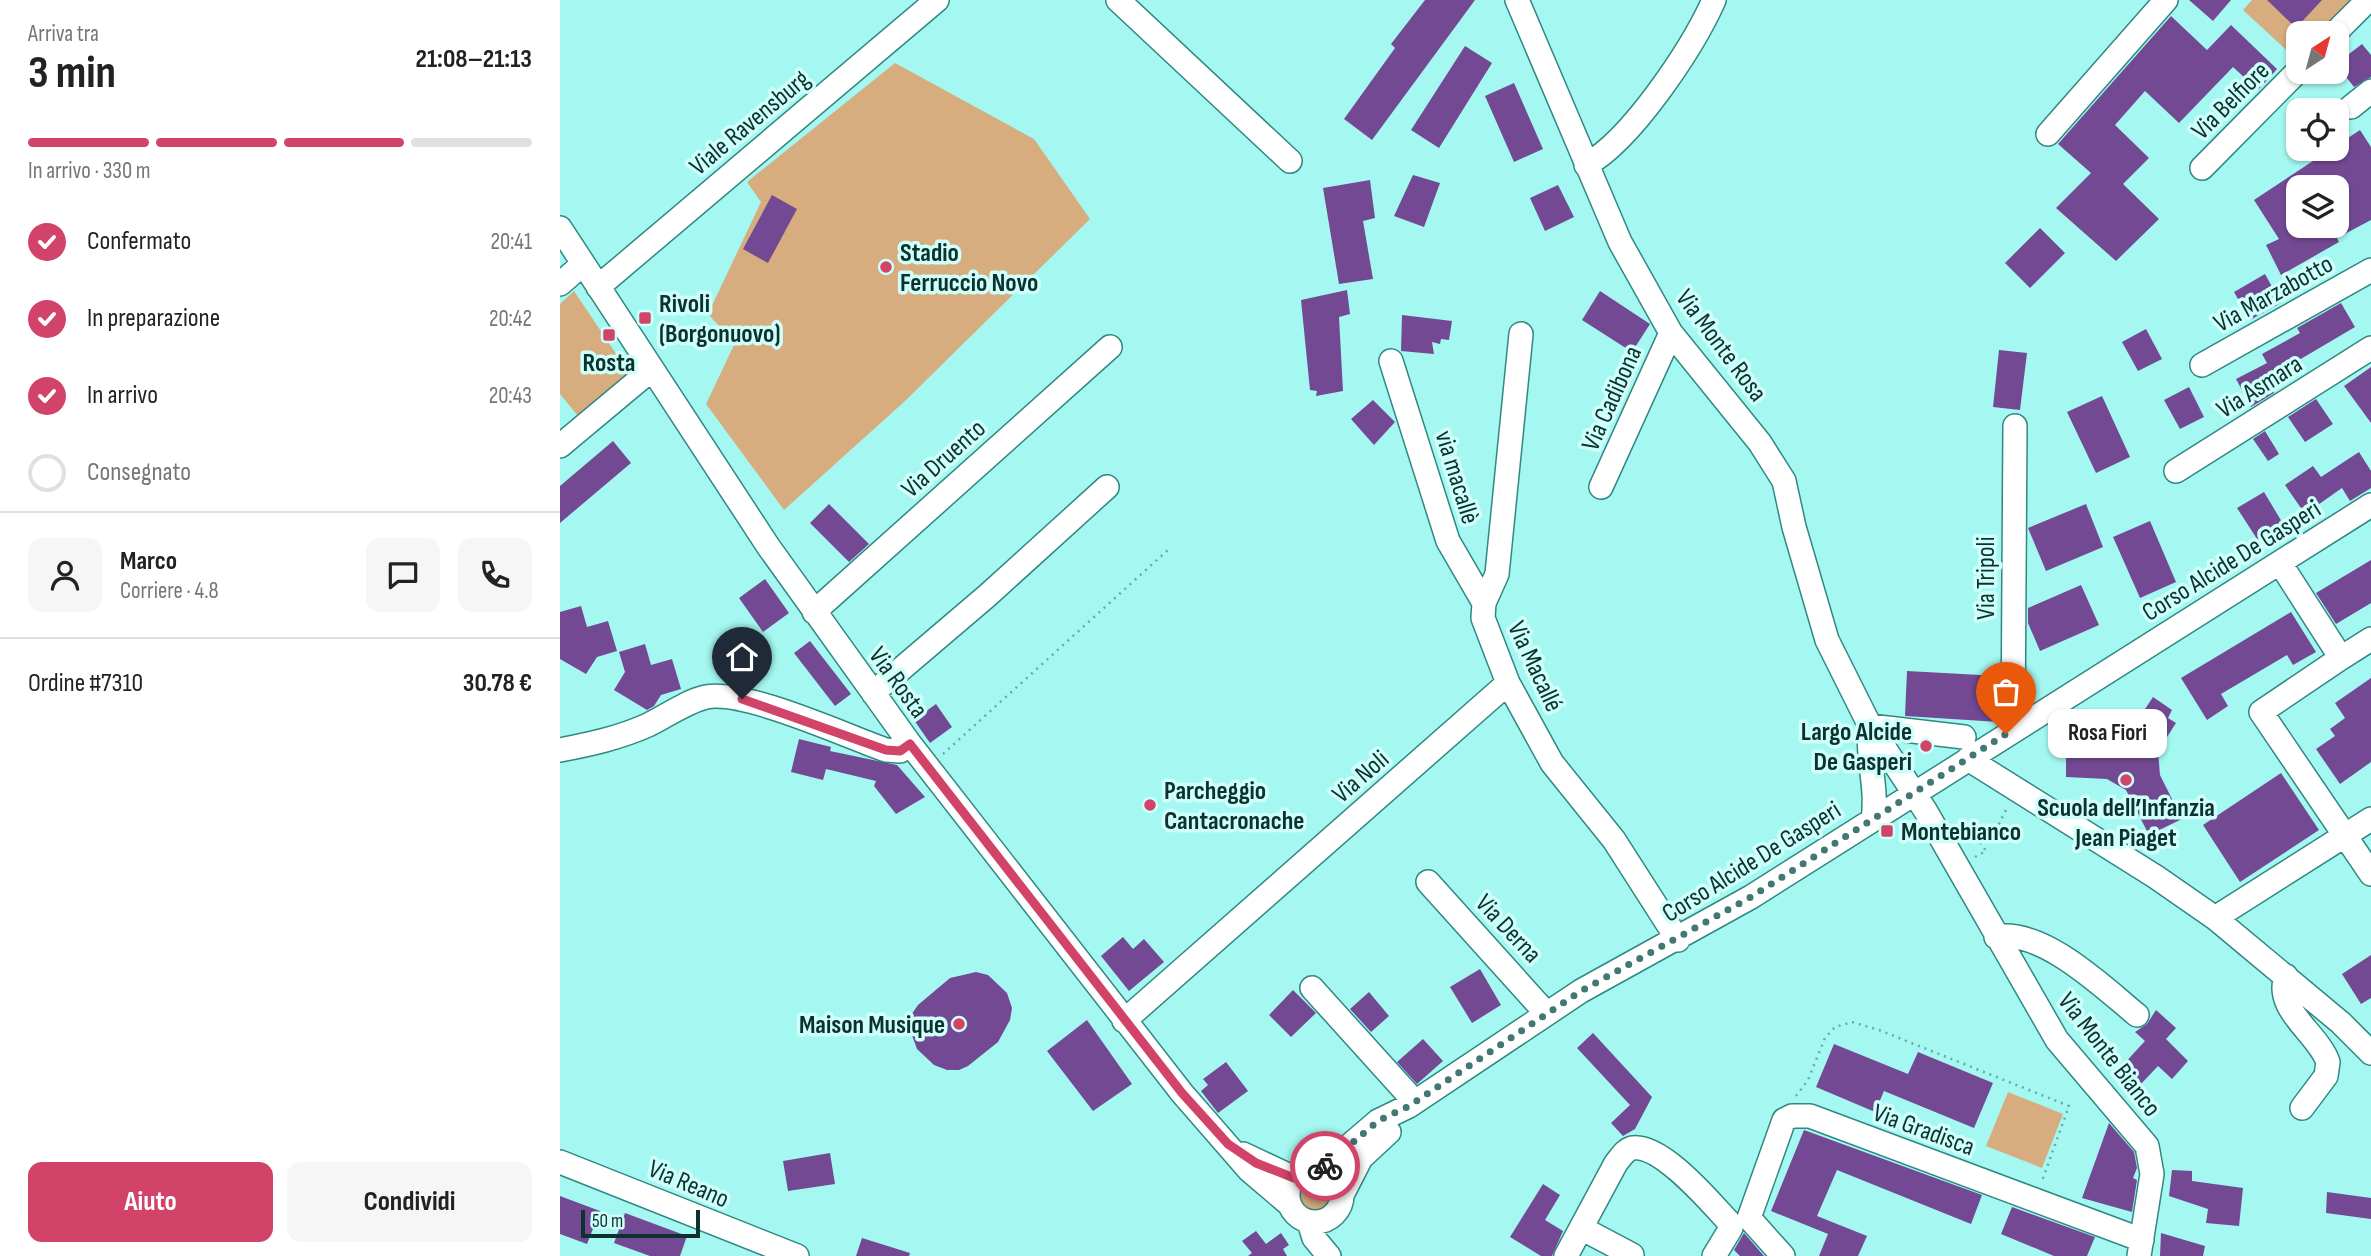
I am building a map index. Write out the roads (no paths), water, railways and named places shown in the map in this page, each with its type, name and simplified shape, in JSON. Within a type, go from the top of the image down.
[{"type":"street","name":"Viale Ravensburg","points":[[598,287],[937,0]]},
{"type":"street","points":[[1118,0],[1290,161]]},
{"type":"street","name":"Via Monte Rosa","points":[[1517,0],[1620,242],[1671,333],[1760,443],[1784,481],[1794,527],[1827,640],[1870,726]]},
{"type":"street","points":[[1586,164],[1620,136],[1671,75],[1714,0]]},
{"type":"street","points":[[2048,134],[2166,0]]},
{"type":"street","points":[[2347,21],[2368,0]]},
{"type":"street","name":"Via Belfiore","points":[[2202,168],[2286,83]]},
{"type":"street","points":[[2351,107],[2371,91]]},
{"type":"street","name":"Via Rosta","points":[[560,228],[651,370],[814,612],[927,768],[1124,1021],[1249,1170],[1289,1204]]},
{"type":"street","points":[[560,284],[583,264]]},
{"type":"street","name":"Via Marzabotto","points":[[2202,365],[2371,270]]},
{"type":"street","name":"Via Cadibona","points":[[1601,487],[1671,333]]},
{"type":"street","name":"Via Macallé","points":[[1521,334],[1497,574],[1484,603],[1483,618],[1508,683],[1552,762],[1614,840],[1678,940]]},
{"type":"street","name":"Via Druento","points":[[814,612],[1110,347]]},
{"type":"street","name":"Via Asmara","points":[[2176,471],[2371,348]]},
{"type":"street","name":"via macallè","points":[[1391,361],[1448,541],[1484,603]]},
{"type":"street","points":[[560,446],[651,370]]},
{"type":"street","name":"Via Tripoli","points":[[2013,730],[2015,426]]},
{"type":"street","points":[[873,693],[988,595],[1107,487]]},
{"type":"street","name":"Corso Alcide De Gasperi","points":[[1322,1169],[1378,1121],[1412,1104],[1546,1013],[1678,940],[1914,793],[1966,748],[2013,730],[2371,505]]},
{"type":"street","points":[[2280,563],[2341,658]]},
{"type":"street","points":[[2371,639],[2261,712],[2371,874]]},
{"type":"street","name":"Via Noli","points":[[1124,1021],[1508,683]]},
{"type":"street","points":[[562,748],[601,743],[648,725],[692,702],[724,696],[755,703],[886,750],[900,751],[910,744]]},
{"type":"street","points":[[1870,726],[1966,748],[2215,918],[2278,966],[2371,1053]]},
{"type":"street","points":[[1870,726],[1914,793]]},
{"type":"street","points":[[1870,726],[1868,747],[1875,790],[1873,819]]},
{"type":"street","name":"Via Monte Bianco","points":[[1914,793],[2057,1040],[2147,1146],[2152,1174],[2141,1248]]},
{"type":"street","points":[[2215,918],[2345,835],[2369,823]]},
{"type":"street","name":"Via Derna","points":[[1428,882],[1546,1013]]},
{"type":"street","name":"Via Monte Bianco","points":[[1996,937],[2008,934],[2030,938],[2085,973],[2137,1015]]},
{"type":"street","points":[[2278,966],[2285,999],[2328,1062],[2326,1076],[2302,1108]]},
{"type":"street","points":[[1312,988],[1412,1104]]},
{"type":"street","name":"Corso Alcide De Gasperi","points":[[1343,1193],[1361,1158],[1394,1128],[1412,1104]]},
{"type":"street","name":"Via Gradisca","points":[[1783,1256],[1749,1218],[1784,1120],[1791,1116],[1810,1116],[2035,1200],[2141,1248]]},
{"type":"street","name":"Via Rosta","points":[[1228,1144],[1256,1163],[1294,1178]]},
{"type":"street","points":[[1566,1256],[1616,1163],[1626,1151],[1635,1147],[1656,1154],[1681,1172],[1728,1221],[1731,1228],[1728,1236],[1714,1256]]},
{"type":"street","name":"Via Reano","points":[[560,1162],[797,1256]]},
{"type":"street","points":[[1307,1169],[1322,1169],[1336,1177],[1343,1193],[1339,1209],[1334,1216],[1326,1221],[1309,1222],[1294,1213],[1288,1195],[1294,1178],[1307,1169]]},
{"type":"street","points":[[1309,1222],[1314,1238],[1329,1256]]},
{"type":"street","points":[[1581,1228],[1632,1255]]},
{"type":"place","name":"Stadio Ferruccio Novo","points":[[886,267]]},
{"type":"place","name":"Rivoli (Borgonuovo)","points":[[645,318]]},
{"type":"place","name":"Rosta","points":[[609,335]]},
{"type":"place","name":"Rosa Fiori","points":[[2006,734]]},
{"type":"place","name":"Largo Alcide De Gasperi","points":[[1926,746]]},
{"type":"place","name":"Scuola dell’Infanzia Jean Piaget","points":[[2126,780]]},
{"type":"place","name":"Parcheggio Cantacronache","points":[[1150,805]]},
{"type":"place","name":"Montebianco","points":[[1887,831]]},
{"type":"place","name":"Maison Musique","points":[[959,1024]]}]
